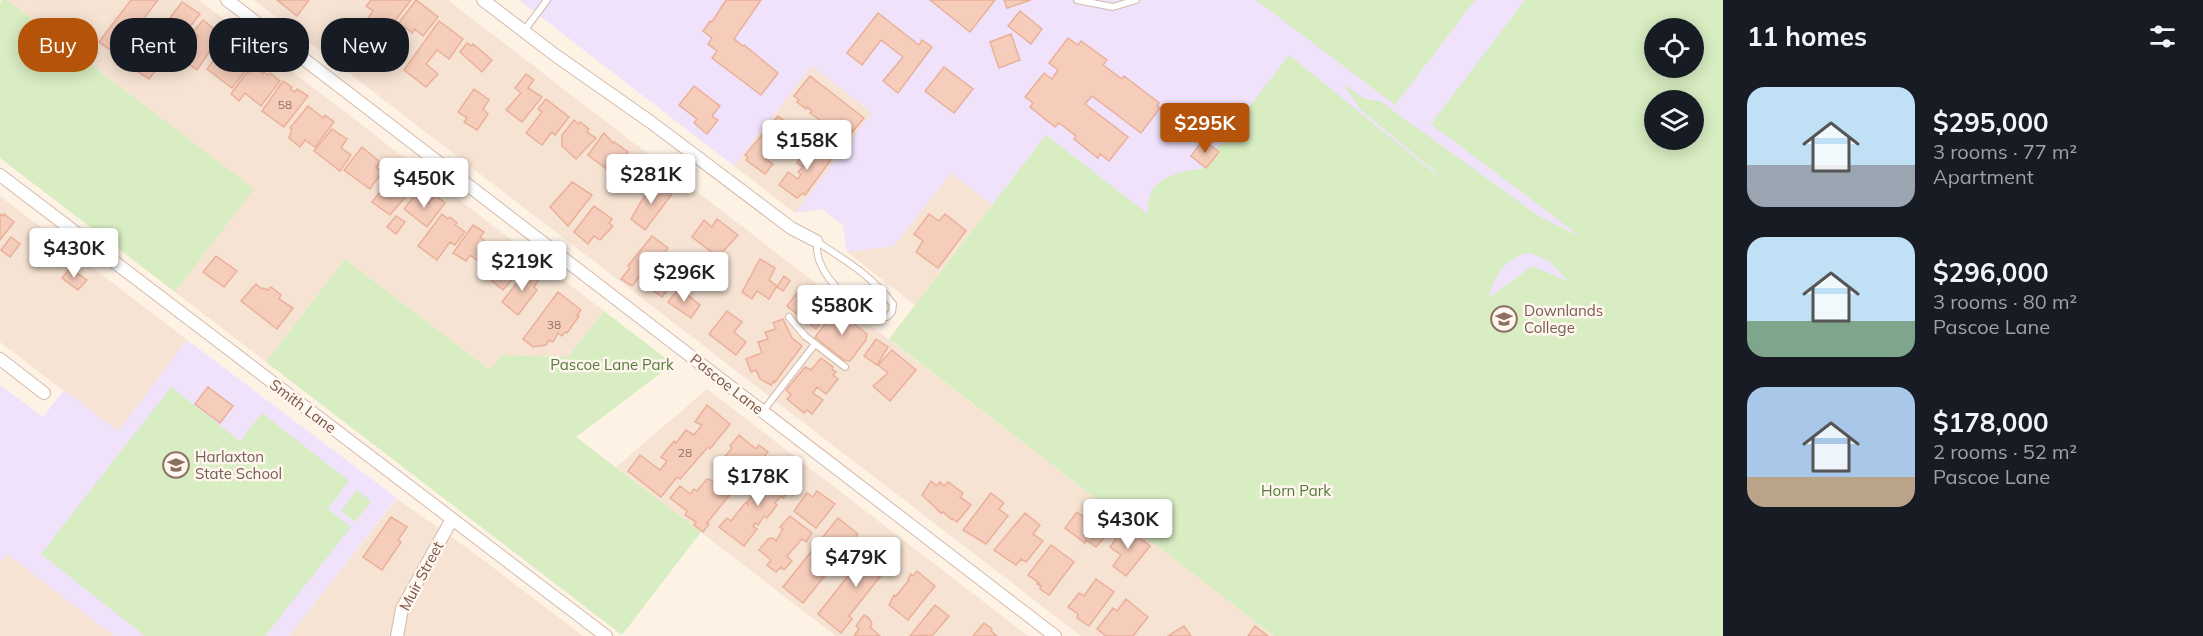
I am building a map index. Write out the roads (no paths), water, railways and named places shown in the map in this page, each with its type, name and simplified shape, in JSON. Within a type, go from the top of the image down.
[{"type":"street","name":"Pascoe Lane","points":[[227,0],[1055,636]]},
{"type":"street","points":[[483,0],[791,228],[816,241]]},
{"type":"street","name":"Smith Lane","points":[[0,175],[606,636]]},
{"type":"street","points":[[0,359],[44,393]]},
{"type":"street","name":"Muir Street","points":[[397,636],[405,603],[452,519]]},
{"type":"lane","points":[[524,31],[547,0]]},
{"type":"lane","points":[[1077,0],[1113,7],[1136,0]]},
{"type":"lane","points":[[816,241],[879,286],[892,304],[892,312],[887,317],[862,308],[838,290],[819,261],[816,241]]},
{"type":"lane","points":[[789,317],[815,344],[845,367]]},
{"type":"lane","points":[[763,411],[815,344]]},
{"type":"place","name":"Downlands College","points":[[1504,319]]},
{"type":"place","name":"Harlaxton State School","points":[[176,465]]},
{"type":"park label","name":"Pascoe Lane Park","points":[[612,364]]},
{"type":"park label","name":"Horn Park","points":[[1296,490]]}]
